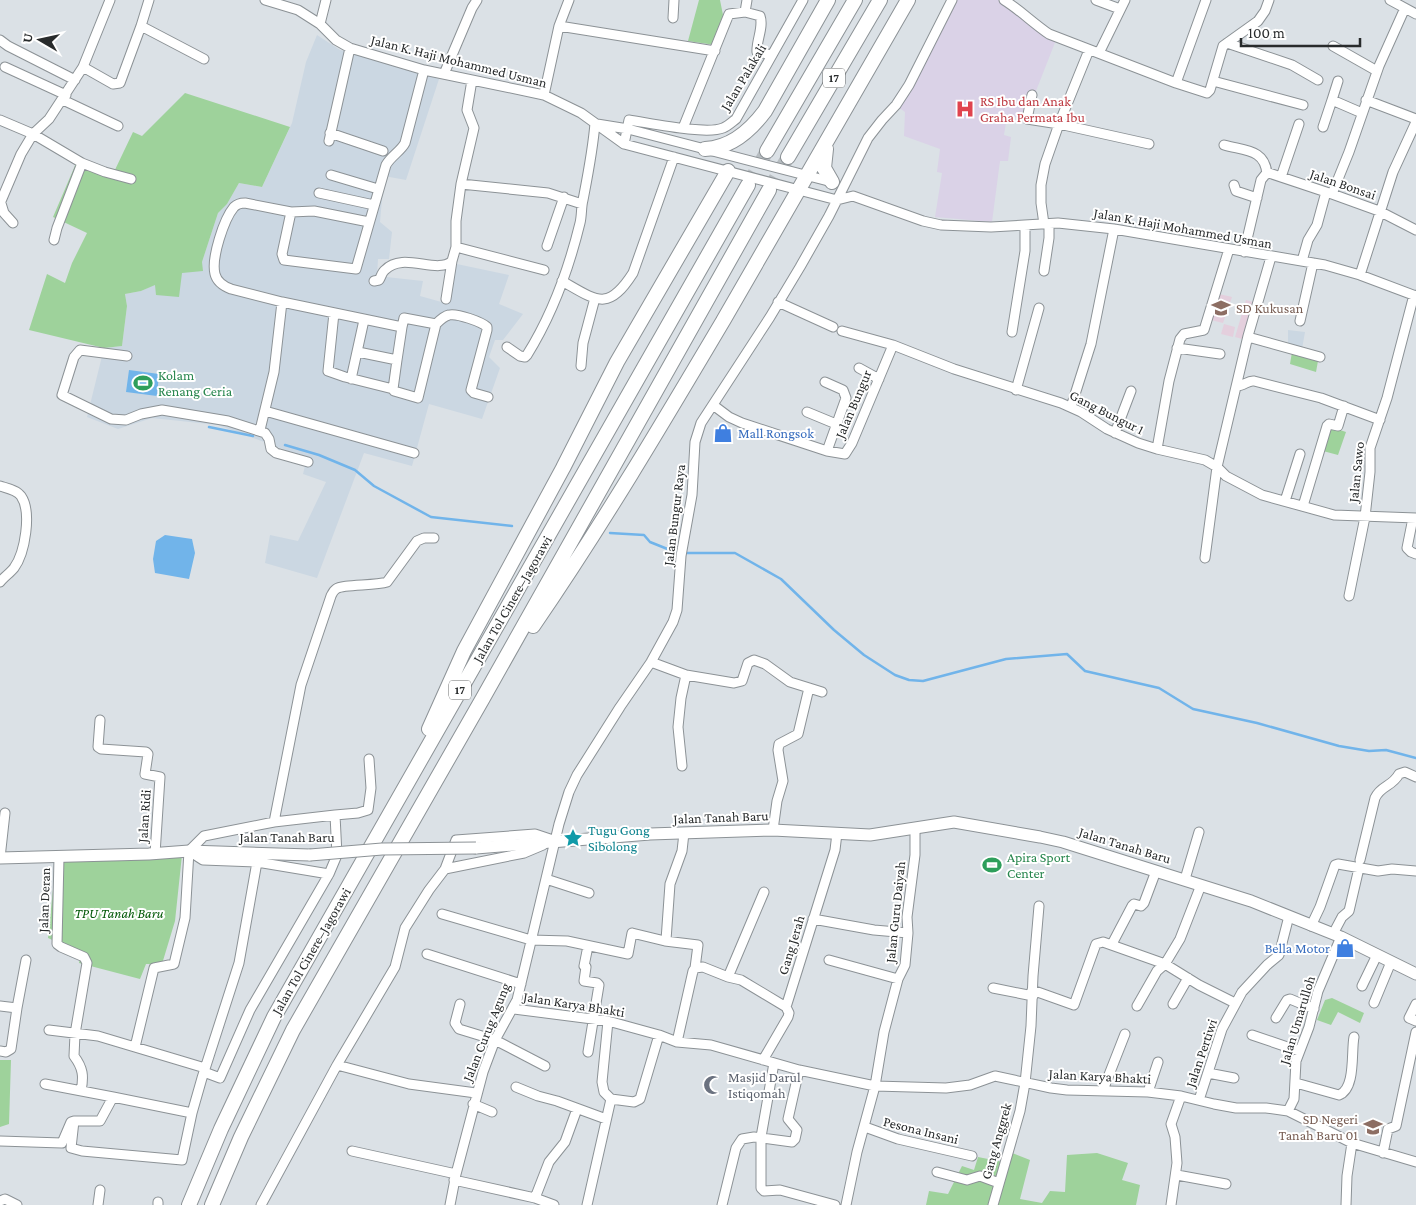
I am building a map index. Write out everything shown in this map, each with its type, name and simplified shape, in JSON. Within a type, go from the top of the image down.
[{"type":"highway","points":[[705,149],[726,145],[741,137],[755,124],[765,111],[828,0]]},
{"type":"highway","name":"17","points":[[767,151],[855,0]]},
{"type":"highway","name":"17","points":[[788,157],[880,0]]},
{"type":"highway","points":[[483,698],[573,568],[634,470],[830,139],[908,0]]},
{"type":"highway","points":[[830,139],[825,154],[824,168],[838,184]]},
{"type":"highway","points":[[396,802],[464,651],[563,468],[617,362],[728,171]]},
{"type":"highway","name":"Jalan Tol Cinere–Jagorawi","points":[[189,1205],[221,1129],[274,1017],[748,185]]},
{"type":"highway","name":"Jalan Tol Cinere–Jagorawi","points":[[212,1205],[241,1137],[293,1030],[483,698],[769,190]]},
{"type":"main road","name":"Jalan Tanah Baru","points":[[0,858],[155,854],[188,851],[310,855],[382,849],[476,848],[555,841],[773,828],[870,835],[954,822],[1040,837],[1156,871],[1185,876],[1201,884],[1313,923],[1416,974]]},
{"type":"street","points":[[13,223],[4,213],[0,200],[2,194],[33,134],[49,119],[83,68],[110,0]]},
{"type":"street","points":[[83,68],[113,84],[120,84],[149,0]]},
{"type":"street","name":"Jalan K. Haji Mohammed Usman","points":[[265,0],[298,10],[320,24],[336,40],[350,48],[424,70],[544,95],[581,113],[624,144],[838,200]]},
{"type":"street","points":[[320,24],[326,0]]},
{"type":"street","points":[[444,74],[477,0]]},
{"type":"street","points":[[544,95],[560,26],[569,0]]},
{"type":"street","points":[[673,18],[674,0]]},
{"type":"street","points":[[745,12],[747,0]]},
{"type":"street","name":"Jalan Palakali","points":[[628,129],[629,120],[683,128],[714,130],[724,128],[736,119],[803,0]]},
{"type":"street","name":"Jalan Bungur Raya","points":[[555,841],[562,812],[577,775],[620,706],[651,662],[674,622],[678,602],[682,551],[692,495],[694,442],[701,422],[805,258],[838,200],[838,184],[868,138],[896,106],[906,91],[952,0]]},
{"type":"street","points":[[1004,0],[1049,34],[1207,93],[1213,82],[1223,46],[1258,21],[1269,0]]},
{"type":"street","points":[[1096,0],[1120,9]]},
{"type":"street","points":[[1099,53],[1125,0]]},
{"type":"street","points":[[1176,83],[1206,0]]},
{"type":"street","points":[[1390,0],[1416,14]]},
{"type":"street","points":[[1302,261],[1306,245],[1317,225],[1377,71],[1405,8]]},
{"type":"street","points":[[683,128],[729,14],[745,12],[760,16],[762,18],[756,45],[757,52],[772,55]]},
{"type":"street","points":[[141,26],[204,59]]},
{"type":"street","points":[[560,26],[715,51]]},
{"type":"street","points":[[0,40],[8,46],[75,80]]},
{"type":"street","points":[[1227,43],[1292,65],[1318,80]]},
{"type":"street","points":[[1333,46],[1377,71]]},
{"type":"street","points":[[350,48],[329,137],[383,151]]},
{"type":"street","points":[[1044,271],[1049,238],[1041,202],[1041,185],[1045,164],[1059,124],[1090,50]]},
{"type":"street","points":[[5,67],[118,126]]},
{"type":"street","points":[[291,212],[282,254],[284,260],[354,270],[358,265],[386,165],[403,147],[405,142],[424,70]]},
{"type":"street","points":[[446,299],[456,247],[456,221],[461,184],[474,128],[467,110],[472,80]]},
{"type":"street","points":[[1213,82],[1303,106]]},
{"type":"street","points":[[1323,127],[1338,82]]},
{"type":"street","points":[[1032,95],[1027,120],[1059,124],[1149,144]]},
{"type":"street","points":[[1332,100],[1362,113]]},
{"type":"street","points":[[1360,275],[1392,172],[1416,121],[1366,100]]},
{"type":"street","points":[[0,120],[33,134],[82,163],[131,179]]},
{"type":"street","points":[[507,347],[520,356],[527,355],[546,321],[562,281],[581,221],[582,204],[593,145],[594,123]]},
{"type":"street","name":"Jalan K. Haji Mohammed Usman","points":[[594,123],[628,129],[838,184]]},
{"type":"street","points":[[1281,177],[1299,124]]},
{"type":"street","points":[[624,144],[628,129]]},
{"type":"street","points":[[1224,145],[1259,155],[1264,160],[1264,177],[1244,252]]},
{"type":"street","points":[[562,281],[595,298],[608,299],[624,288],[633,273],[674,157]]},
{"type":"street","points":[[54,240],[82,163]]},
{"type":"street","points":[[331,176],[378,189]]},
{"type":"street","name":"Jalan Bonsai","points":[[1264,177],[1281,177],[1329,193],[1379,212],[1416,230]]},
{"type":"street","points":[[461,184],[548,193],[582,204]]},
{"type":"street","points":[[838,184],[853,196]]},
{"type":"street","points":[[1234,185],[1236,191],[1257,198]]},
{"type":"street","points":[[320,193],[374,205]]},
{"type":"street","points":[[838,200],[853,196]]},
{"type":"street","name":"Jalan K. Haji Mohammed Usman","points":[[853,196],[941,226],[991,227],[1047,224],[1082,225],[1114,229],[1313,263],[1360,275],[1415,295]]},
{"type":"street","points":[[547,246],[564,198]]},
{"type":"street","points":[[369,222],[314,212],[291,212],[245,203],[237,205],[234,207],[224,227],[213,263],[217,280],[224,286],[282,302],[402,327]]},
{"type":"street","points":[[1012,332],[1024,259],[1025,226]]},
{"type":"street","points":[[1071,407],[1091,344],[1114,229]]},
{"type":"street","points":[[456,247],[544,270]]},
{"type":"street","points":[[1157,449],[1169,381],[1180,339],[1184,334],[1204,330],[1229,249]]},
{"type":"street","points":[[1204,558],[1217,466],[1248,337],[1270,257]]},
{"type":"street","points":[[374,280],[379,280],[384,270],[392,265],[404,262],[444,266],[452,261]]},
{"type":"street","points":[[1300,321],[1313,263]]},
{"type":"street","name":"Jalan Sawo","points":[[1349,596],[1365,517],[1370,472],[1370,448],[1399,357],[1415,295]]},
{"type":"street","points":[[581,366],[584,343],[595,298]]},
{"type":"street","points":[[260,430],[274,372],[282,302]]},
{"type":"street","points":[[778,302],[832,327]]},
{"type":"street","points":[[1016,390],[1039,308]]},
{"type":"street","points":[[334,313],[328,371],[351,379],[393,389],[396,392],[416,398],[420,395],[436,324],[440,319],[453,315],[483,323],[486,325],[487,330],[471,388],[472,392],[488,397]]},
{"type":"street","points":[[393,389],[403,319],[406,317],[436,324]]},
{"type":"street","points":[[351,379],[364,320]]},
{"type":"street","name":"Gang Bungur 1","points":[[842,331],[893,344],[954,369],[1071,407],[1115,433],[1138,443],[1205,460],[1217,466],[1226,476],[1262,495],[1334,515],[1415,518]]},
{"type":"street","points":[[1248,337],[1320,357]]},
{"type":"street","name":"Jalan Bungur","points":[[713,405],[742,423],[827,451],[842,454],[848,450],[893,344]]},
{"type":"street","points":[[1177,348],[1220,354]]},
{"type":"street","points":[[127,356],[80,350],[74,357],[62,395],[111,419],[126,420],[141,414],[162,410],[228,421],[260,430],[265,433],[272,449],[276,453],[308,462]]},
{"type":"street","points":[[358,352],[397,360]]},
{"type":"street","points":[[859,368],[879,379]]},
{"type":"street","points":[[1237,386],[1254,381],[1321,398],[1380,420]]},
{"type":"street","points":[[825,382],[843,390],[846,398],[827,451]]},
{"type":"street","points":[[1115,433],[1131,391]]},
{"type":"street","points":[[1302,506],[1327,426],[1328,424],[1338,426],[1344,406]]},
{"type":"street","points":[[265,412],[414,453]]},
{"type":"street","points":[[806,412],[836,424]]},
{"type":"street","points":[[1285,502],[1300,454]]},
{"type":"street","points":[[0,486],[21,496],[27,526],[18,560],[14,568],[0,582]]},
{"type":"street","points":[[1415,518],[1407,548],[1416,554]]},
{"type":"street","points":[[274,822],[301,686],[331,596],[336,589],[344,586],[370,586],[387,582],[417,541],[424,538],[434,538]]},
{"type":"street","points":[[651,662],[686,675],[734,683],[740,682],[748,663],[754,660],[765,664],[790,682],[822,692]]},
{"type":"street","points":[[682,766],[678,727],[680,698],[686,675]]},
{"type":"street","points":[[773,828],[774,816],[783,781],[778,750],[779,744],[798,734],[809,688]]},
{"type":"street","name":"Jalan Ridi","points":[[100,720],[98,747],[101,749],[146,752],[148,754],[145,774],[160,777],[155,854]]},
{"type":"street","points":[[135,1047],[154,968],[174,964],[185,918],[188,851],[204,836],[274,822],[358,813],[368,810],[371,788],[369,759]]},
{"type":"street","name":"Jalan Umarulloh","points":[[1288,1111],[1294,1099],[1296,1083],[1294,1070],[1299,1051],[1310,1028],[1322,979],[1342,917],[1349,911],[1351,905],[1374,798],[1378,791],[1395,781],[1399,774],[1405,772],[1416,778]]},
{"type":"street","points":[[0,858],[5,813]]},
{"type":"street","points":[[49,1030],[98,1036],[135,1047],[220,1078],[250,1010],[329,874],[337,855],[335,815]]},
{"type":"street","name":"Jalan Guru Daiyah","points":[[846,1205],[857,1152],[875,1086],[884,1032],[898,979],[905,966],[908,933],[907,917],[913,878],[915,828]]},
{"type":"street","points":[[1185,876],[1199,832]]},
{"type":"street","points":[[666,940],[670,884],[682,851],[684,833]]},
{"type":"street","name":"Gang Jerah","points":[[764,1060],[787,1021],[789,1013],[786,1007],[835,850],[838,833]]},
{"type":"street","points":[[260,1205],[337,1066],[395,967],[405,928],[445,869],[456,840],[535,834],[555,841]]},
{"type":"street","points":[[445,869],[524,853],[555,841]]},
{"type":"street","name":"Jalan Curug Agung","points":[[450,1205],[476,1093],[495,1040],[514,1009],[555,841]]},
{"type":"street","points":[[188,851],[203,860],[257,862],[329,874]]},
{"type":"street","name":"Jalan Deran","points":[[59,857],[57,944],[84,957],[87,964],[75,1034]]},
{"type":"street","points":[[74,1121],[71,1148],[82,1151],[182,1160],[203,1073],[239,963],[257,862]]},
{"type":"street","points":[[1313,923],[1335,865],[1359,864],[1378,871],[1416,871]]},
{"type":"street","points":[[1112,944],[1132,906],[1134,904],[1141,906],[1144,903],[1156,871]]},
{"type":"street","points":[[546,879],[589,893]]},
{"type":"street","points":[[1136,1006],[1157,971],[1165,964],[1180,939],[1201,884]]},
{"type":"street","points":[[728,977],[764,892]]},
{"type":"street","name":"Gang Anggrek","points":[[993,1205],[1020,1111],[1025,1083],[1039,906]]},
{"type":"street","points":[[442,914],[531,940],[567,941],[628,954],[632,933],[698,946],[695,968],[677,1042]]},
{"type":"street","name":"Jalan Pertiwi","points":[[1199,1100],[1218,1040],[1235,1003],[1260,972],[1279,955],[1289,916]]},
{"type":"street","points":[[813,919],[874,930],[908,933]]},
{"type":"street","points":[[993,988],[1033,993],[1074,1005],[1096,944],[1100,942],[1112,944],[1118,948],[1165,964],[1235,1003]]},
{"type":"street","points":[[588,946],[584,966],[586,967],[584,981],[597,983],[598,985],[588,1052]]},
{"type":"street","points":[[427,954],[521,984]]},
{"type":"street","points":[[1362,986],[1376,955]]},
{"type":"street","points":[[0,1051],[6,1052],[11,1049],[26,960]]},
{"type":"street","points":[[829,960],[898,979]]},
{"type":"street","points":[[1374,1003],[1391,962]]},
{"type":"street","points":[[695,968],[703,967],[741,980],[786,1007]]},
{"type":"street","points":[[1173,1004],[1188,978]]},
{"type":"street","points":[[1276,1018],[1287,1000],[1290,999],[1314,1009]]},
{"type":"street","points":[[460,1004],[455,1024],[459,1028],[495,1040],[545,1066]]},
{"type":"street","points":[[1413,1019],[1416,1004]]},
{"type":"street","points":[[0,1006],[17,1008]]},
{"type":"street","name":"Jalan Karya Bhakti","points":[[514,1009],[608,1021],[659,1034],[677,1042],[711,1045],[799,1070],[875,1086],[921,1088],[970,1086],[995,1076],[1067,1090],[1148,1092],[1181,1096],[1236,1108],[1266,1108],[1288,1111],[1352,1143],[1416,1162]]},
{"type":"street","points":[[608,1021],[602,1082],[604,1092],[611,1099],[634,1102],[640,1099],[659,1034]]},
{"type":"street","points":[[1383,1153],[1388,1128],[1396,1126],[1416,1032]]},
{"type":"street","points":[[75,1034],[74,1056],[80,1064],[84,1076],[81,1091]]},
{"type":"street","points":[[1104,1090],[1125,1034]]},
{"type":"street","points":[[1252,1035],[1299,1051]]},
{"type":"street","points":[[1296,1083],[1339,1094],[1343,1093],[1346,1090],[1352,1071],[1354,1037]]},
{"type":"street","points":[[1148,1092],[1158,1062]]},
{"type":"street","points":[[774,1063],[761,1137],[761,1188],[764,1191],[780,1190],[835,1205]]},
{"type":"street","points":[[337,1066],[409,1084],[476,1093]]},
{"type":"street","points":[[722,1205],[738,1144],[742,1139],[761,1137],[792,1142],[795,1139],[797,1130],[788,1119],[799,1070]]},
{"type":"street","points":[[1208,1073],[1234,1078]]},
{"type":"street","points":[[45,1084],[192,1113]]},
{"type":"street","points":[[516,1087],[606,1119]]},
{"type":"street","points":[[1171,1205],[1176,1175],[1175,1137],[1171,1124],[1181,1096]]},
{"type":"street","points":[[0,1141],[62,1143],[70,1122],[100,1121],[113,1097]]},
{"type":"street","points":[[587,1205],[611,1099]]},
{"type":"street","points":[[474,1104],[492,1112]]},
{"type":"street","points":[[535,1198],[549,1162],[565,1142],[577,1109]]},
{"type":"street","name":"Pesona Insani","points":[[865,1127],[898,1139],[972,1156]]},
{"type":"street","points":[[1346,1205],[1352,1143]]},
{"type":"street","points":[[352,1151],[535,1198],[554,1205]]},
{"type":"street","points":[[937,1172],[967,1180],[980,1176],[999,1183]]},
{"type":"street","points":[[1176,1175],[1226,1184]]},
{"type":"street","points":[[98,1205],[100,1190]]},
{"type":"street","points":[[0,1200],[5,1199],[17,1205]]},
{"type":"shaded area","name":"RS Ibu dan Anak Graha Permata Ibu","points":[[950,0],[1000,0],[1025,17],[1029,24],[1056,40],[1025,119],[1007,116],[1004,135],[1011,137],[1008,161],[1000,161],[992,222],[935,217],[942,173],[937,172],[940,149],[904,136],[905,112],[898,107]]},
{"type":"shaded area","points":[[317,35],[340,50],[439,79],[406,180],[384,176],[380,222],[392,232],[389,259],[378,259],[377,276],[423,281],[420,296],[445,303],[452,263],[509,275],[499,304],[523,314],[503,340],[495,340],[489,357],[500,368],[482,419],[429,404],[412,466],[364,453],[317,578],[265,563],[270,535],[298,541],[326,482],[303,474],[307,458],[218,425],[152,418],[118,429],[87,417],[104,348],[122,346],[127,306],[125,294],[141,291],[202,262],[218,213],[227,204],[239,183],[262,187],[292,123],[306,62]]},
{"type":"shaded area","name":"SD Kukusan","points":[[1219,294],[1232,297],[1223,323],[1211,320]]},
{"type":"shaded area","points":[[1246,300],[1257,303],[1246,340],[1235,337]]},
{"type":"shaded area","points":[[1224,324],[1235,327],[1233,337],[1221,334]]},
{"type":"shaded area","points":[[1288,330],[1305,332],[1302,349],[1291,347],[1291,343],[1288,343]]},
{"type":"green space","points":[[699,0],[720,0],[723,15],[715,45],[688,41]]},
{"type":"green space","points":[[185,93],[290,127],[262,187],[239,183],[227,204],[218,213],[202,262],[203,271],[182,273],[179,297],[156,295],[155,285],[141,291],[125,294],[127,306],[122,346],[104,348],[29,330],[47,274],[65,283],[72,263],[87,233],[53,217],[77,161],[113,174],[133,132],[142,136]]},
{"type":"green space","points":[[1292,352],[1318,361],[1316,372],[1290,364]]},
{"type":"green space","points":[[1331,427],[1346,432],[1338,455],[1323,451]]},
{"type":"green space","name":"TPU Tanah Baru","points":[[182,855],[175,921],[162,964],[146,964],[140,979],[79,963],[81,953],[48,938],[56,860]]},
{"type":"green space","points":[[1332,998],[1364,1013],[1360,1023],[1338,1012],[1331,1025],[1317,1020],[1325,1000]]},
{"type":"green space","points":[[0,1060],[11,1060],[9,1124],[0,1127]]},
{"type":"green space","points":[[1007,1151],[1030,1160],[1020,1199],[1042,1203],[1050,1191],[1065,1192],[1067,1155],[1097,1153],[1128,1163],[1122,1180],[1140,1185],[1136,1205],[926,1205],[929,1191],[948,1194],[962,1166],[974,1170],[978,1157],[1003,1162]]},
{"type":"water","name":"Kolam Renang Ceria","points":[[129,370],[159,374],[157,396],[126,392]]},
{"type":"water","points":[[165,535],[192,539],[195,553],[189,579],[155,573],[153,559],[156,541]]},
{"type":"waterway","points":[[209,427],[253,436]]},
{"type":"waterway","points":[[285,445],[319,455],[355,470],[374,486],[431,517],[512,526]]},
{"type":"waterway","points":[[610,533],[644,535],[650,542],[679,552]]},
{"type":"waterway","points":[[685,553],[735,553],[781,579],[834,630],[864,655],[895,675],[909,680],[923,681],[1006,659],[1067,654],[1085,671],[1159,688],[1193,709],[1257,723],[1339,746],[1369,751],[1386,750],[1416,758]]},
{"type":"tunnel","points":[[748,185],[767,151]]},
{"type":"tunnel","points":[[769,190],[788,157]]},
{"type":"place","name":"RS Ibu dan Anak Graha Permata Ibu","points":[[965,109]]},
{"type":"place","name":"SD Kukusan","points":[[1221,308]]},
{"type":"place","name":"Kolam Renang Ceria","points":[[143,383]]},
{"type":"place","name":"Mall Rongsok","points":[[723,433]]},
{"type":"place","name":"Tugu Gong Sibolong","points":[[573,838]]},
{"type":"place","name":"Apira Sport Center","points":[[992,865]]},
{"type":"place","name":"Bella Motor","points":[[1345,948]]},
{"type":"place","name":"Masjid Darul Istiqomah","points":[[713,1085]]},
{"type":"place","name":"SD Negeri Tanah Baru 01","points":[[1373,1127]]}]
